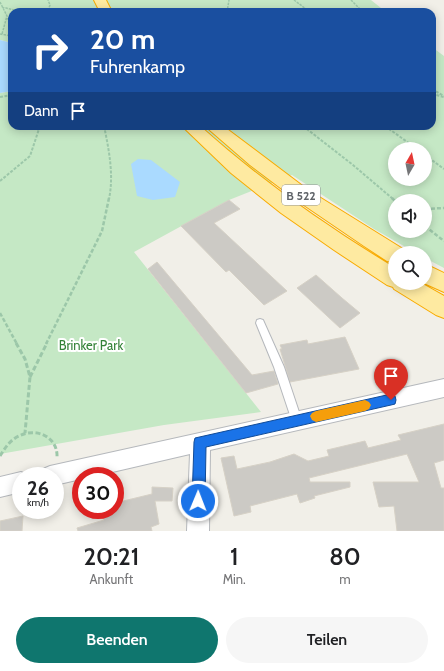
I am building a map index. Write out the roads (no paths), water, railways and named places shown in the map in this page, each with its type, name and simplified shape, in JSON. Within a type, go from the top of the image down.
[{"type":"highway","name":"B 522","points":[[194,130],[218,152],[298,214],[358,256],[388,275]]},
{"type":"highway","name":"B 522","points":[[218,130],[265,169],[312,202],[388,251]]},
{"type":"highway","points":[[432,277],[444,283]]},
{"type":"highway","points":[[414,290],[444,308]]},
{"type":"street","points":[[64,473],[444,388]]},
{"type":"street","points":[[198,531],[200,442]]},
{"type":"street","points":[[0,487],[12,484]]},
{"type":"lane","points":[[260,323],[279,367],[297,421]]},
{"type":"water","points":[[0,40],[8,42],[8,92],[0,93]]},
{"type":"water","points":[[138,159],[151,160],[180,182],[175,197],[153,200],[137,196],[131,164]]},
{"type":"park label","name":"Brinker Park","points":[[91,345]]}]
